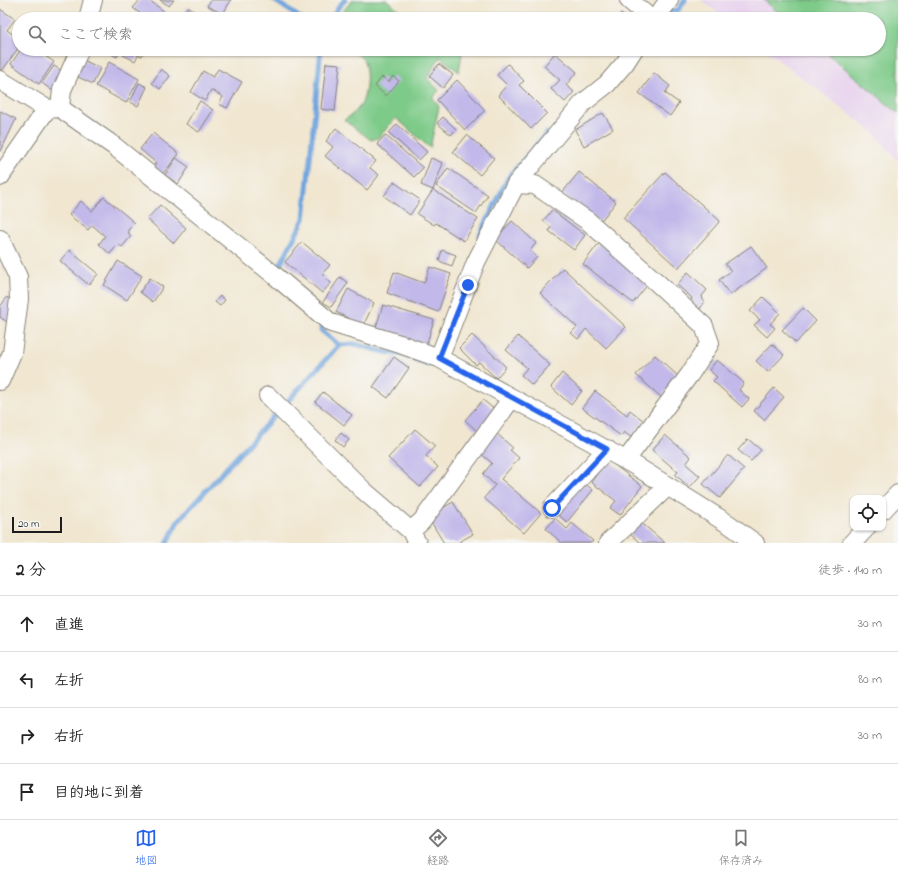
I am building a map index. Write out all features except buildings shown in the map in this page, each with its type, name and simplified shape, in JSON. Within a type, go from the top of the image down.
[{"type":"street","points":[[90,12],[93,0]]},
{"type":"street","points":[[629,0],[643,12]]},
{"type":"street","points":[[660,12],[669,0]]},
{"type":"street","points":[[0,177],[54,109],[77,56]]},
{"type":"street","points":[[439,358],[476,262],[516,184],[583,102],[607,84],[630,56]]},
{"type":"street","points":[[0,80],[54,109],[114,146],[273,274],[331,323],[400,344],[439,358],[626,460],[730,525],[754,543]]},
{"type":"street","points":[[516,184],[535,185],[588,221],[704,326],[710,343],[690,374],[626,460]]},
{"type":"street","points":[[0,239],[18,277],[19,299],[12,353],[0,381]]},
{"type":"street","points":[[268,396],[363,490],[414,537],[422,521],[512,398]]},
{"type":"street","points":[[552,508],[607,449]]},
{"type":"street","points":[[608,543],[668,486]]},
{"type":"street","points":[[886,507],[898,494]]},
{"type":"street","points":[[852,543],[863,531]]},
{"type":"shaded area","points":[[701,0],[898,0],[898,161],[872,131],[773,56],[886,56],[886,12],[717,12]]},
{"type":"green space","points":[[353,0],[387,0],[401,12],[342,12]]},
{"type":"green space","points":[[764,0],[898,0],[898,113],[830,56],[886,56],[886,12],[778,12]]},
{"type":"green space","points":[[359,56],[462,56],[459,72],[440,57],[427,78],[439,90],[433,98],[439,107],[430,148],[396,118],[378,138],[371,140],[344,120],[354,113],[364,98],[366,72],[364,61]]},
{"type":"waterway","points":[[274,0],[292,12]]},
{"type":"waterway","points":[[336,12],[345,0]]},
{"type":"waterway","points":[[666,11],[678,10],[685,0]]},
{"type":"waterway","points":[[275,272],[304,219],[320,56]]},
{"type":"waterway","points":[[480,235],[508,178],[547,133]]},
{"type":"waterway","points":[[167,543],[178,521],[339,345],[321,330],[322,324],[319,322]]},
{"type":"waterway","points":[[339,345],[355,344],[384,352],[404,355],[428,365],[431,359]]},
{"type":"route","points":[[468,285],[439,358],[607,449],[552,508]]}]
